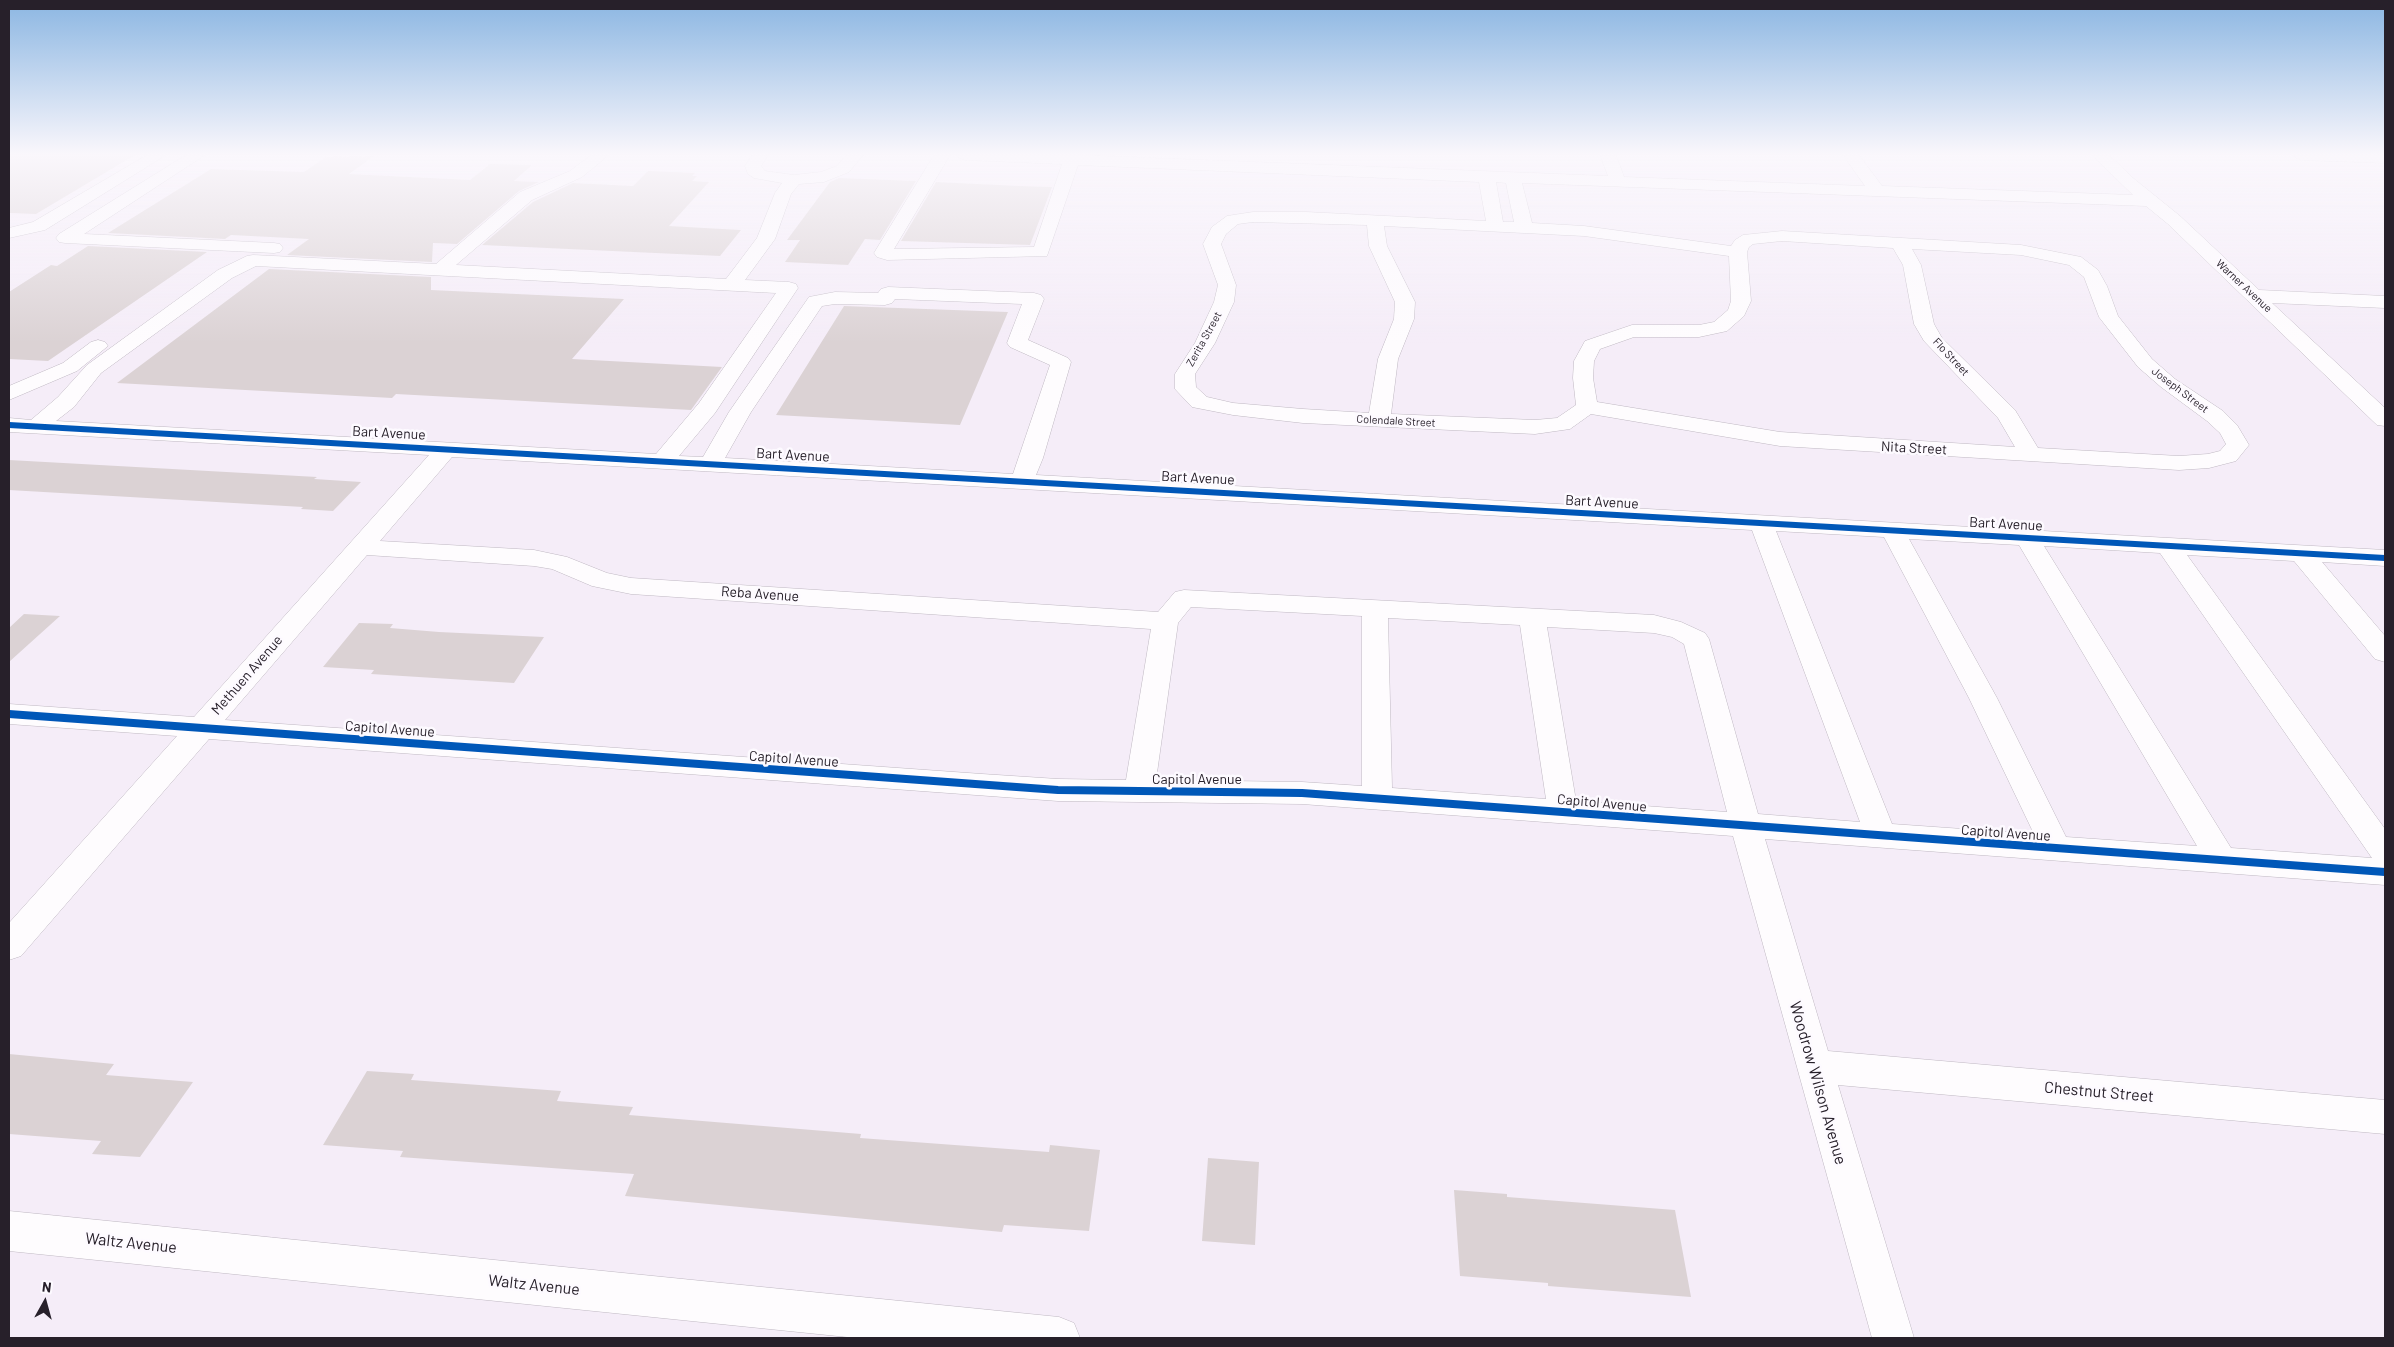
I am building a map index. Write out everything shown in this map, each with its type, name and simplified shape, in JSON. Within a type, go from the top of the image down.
[{"type":"street","points":[[9,233],[39,226],[53,218]]},
{"type":"street","points":[[97,218],[65,238],[298,249]]},
{"type":"street","points":[[442,268],[500,218]]},
{"type":"street","points":[[732,284],[766,239],[774,218]]},
{"type":"street","points":[[904,218],[883,253],[887,255],[1041,252],[1053,218]]},
{"type":"street","name":"Zerita Street","points":[[1200,402],[1186,389],[1185,374],[1204,343],[1224,302],[1227,285],[1212,244],[1218,231],[1233,220],[1255,218]]},
{"type":"street","name":"Zerita Street","points":[[1312,218],[1374,221]]},
{"type":"street","points":[[1494,218],[1495,225]]},
{"type":"street","points":[[1522,218],[1524,227]]},
{"type":"street","name":"Warner Avenue","points":[[2171,218],[2385,420]]},
{"type":"street","points":[[1379,420],[1388,359],[1404,319],[1405,302],[1378,246],[1374,221],[1495,225],[1584,231],[1738,252]]},
{"type":"street","points":[[1587,407],[1583,378],[1584,360],[1592,345],[1632,331],[1699,331],[1720,327],[1727,323],[1737,312],[1740,301],[1738,252],[1741,244],[1749,239],[1762,237],[1900,244]]},
{"type":"street","name":"Joseph Street","points":[[1900,244],[2021,250],[2075,261],[2091,274],[2098,286],[2109,317],[2145,363],[2215,416],[2229,430],[2238,445]]},
{"type":"street","name":"Flo Street","points":[[1900,244],[1912,265],[1924,324],[1934,341],[1992,397],[2011,420],[2031,455]]},
{"type":"street","points":[[13,388],[70,367],[214,262],[72,255]]},
{"type":"street","points":[[37,426],[66,402],[94,369],[225,274],[254,260],[442,268],[789,288],[707,408],[663,460]]},
{"type":"street","points":[[711,463],[740,412],[816,301],[835,298],[885,299],[888,292],[1034,299],[1017,343],[1061,362],[1032,458],[1022,481]]},
{"type":"street","points":[[2255,296],[2385,302]]},
{"type":"street","name":"Colendale Street","points":[[1200,402],[1233,409],[1303,416],[1535,427],[1562,424],[1575,417],[1587,407]]},
{"type":"street","name":"Nita Street","points":[[1587,407],[1780,439],[2031,455],[2180,463],[2209,461],[2228,456],[2238,445]]},
{"type":"street","name":"Bart Avenue","points":[[9,425],[663,460],[1761,524],[2385,558]]},
{"type":"street","name":"Methuen Avenue","points":[[9,946],[447,449]]},
{"type":"street","points":[[1761,524],[1882,836]]},
{"type":"street","points":[[1893,531],[1983,698],[2057,849]]},
{"type":"street","points":[[2027,538],[2222,860]]},
{"type":"street","points":[[2168,546],[2385,853]]},
{"type":"street","name":"Reba Avenue","points":[[360,547],[534,558],[558,562],[608,582],[631,586],[1165,620]]},
{"type":"street","points":[[2301,554],[2385,653]]},
{"type":"street","points":[[1140,792],[1165,620],[1184,598],[1532,618],[1563,812]]},
{"type":"street","points":[[1376,608],[1378,798]]},
{"type":"street","name":"Woodrow Wilson Avenue","points":[[1532,618],[1654,624],[1681,631],[1696,638],[1745,827],[1893,1338]]},
{"type":"street","name":"Capitol Avenue","points":[[9,714],[982,785],[1140,792],[1252,791],[1378,798],[1745,827],[2385,872]]},
{"type":"street","name":"Chestnut Street","points":[[1813,1066],[2385,1117]]},
{"type":"street","name":"Waltz Avenue","points":[[9,1231],[1059,1338]]},
{"type":"building","points":[[132,218],[488,218],[457,244],[433,243],[432,262],[287,255],[309,239],[231,235],[225,239],[108,233]]},
{"type":"building","points":[[514,218],[676,218],[669,226],[741,230],[720,256],[482,245]]},
{"type":"building","points":[[803,218],[894,218],[880,240],[865,239],[848,265],[785,262],[800,240],[787,240]]},
{"type":"building","points":[[915,218],[1040,218],[1030,245],[901,241]]},
{"type":"building","points":[[88,246],[207,252],[48,361],[9,359],[9,292],[51,265],[57,266]]},
{"type":"building","points":[[269,269],[431,277],[431,290],[624,299],[572,359],[722,367],[691,410],[396,394],[392,398],[117,383]]},
{"type":"building","points":[[844,306],[1008,312],[960,425],[776,415]]},
{"type":"building","points":[[9,460],[317,477],[314,479],[361,482],[333,511],[301,509],[303,507],[9,490]]},
{"type":"building","points":[[24,614],[60,616],[9,662],[9,628]]},
{"type":"building","points":[[359,623],[393,624],[390,628],[439,632],[544,637],[514,683],[371,674],[374,670],[323,667]]},
{"type":"building","points":[[9,1054],[114,1064],[106,1075],[193,1082],[140,1157],[92,1154],[101,1141],[9,1134]]},
{"type":"building","points":[[367,1071],[414,1074],[411,1080],[561,1091],[557,1101],[633,1107],[629,1115],[861,1134],[860,1138],[1049,1152],[1050,1145],[1100,1150],[1089,1231],[1004,1225],[1002,1232],[625,1196],[634,1174],[400,1157],[403,1151],[323,1145]]},
{"type":"building","points":[[1208,1158],[1259,1162],[1255,1245],[1202,1241]]},
{"type":"building","points":[[1454,1190],[1507,1194],[1507,1197],[1675,1210],[1691,1297],[1548,1286],[1548,1283],[1460,1276]]},
{"type":"cycle path","points":[[9,425],[2385,558]]},
{"type":"cycle path","points":[[9,714],[1058,790],[1302,793],[2385,872]]}]
